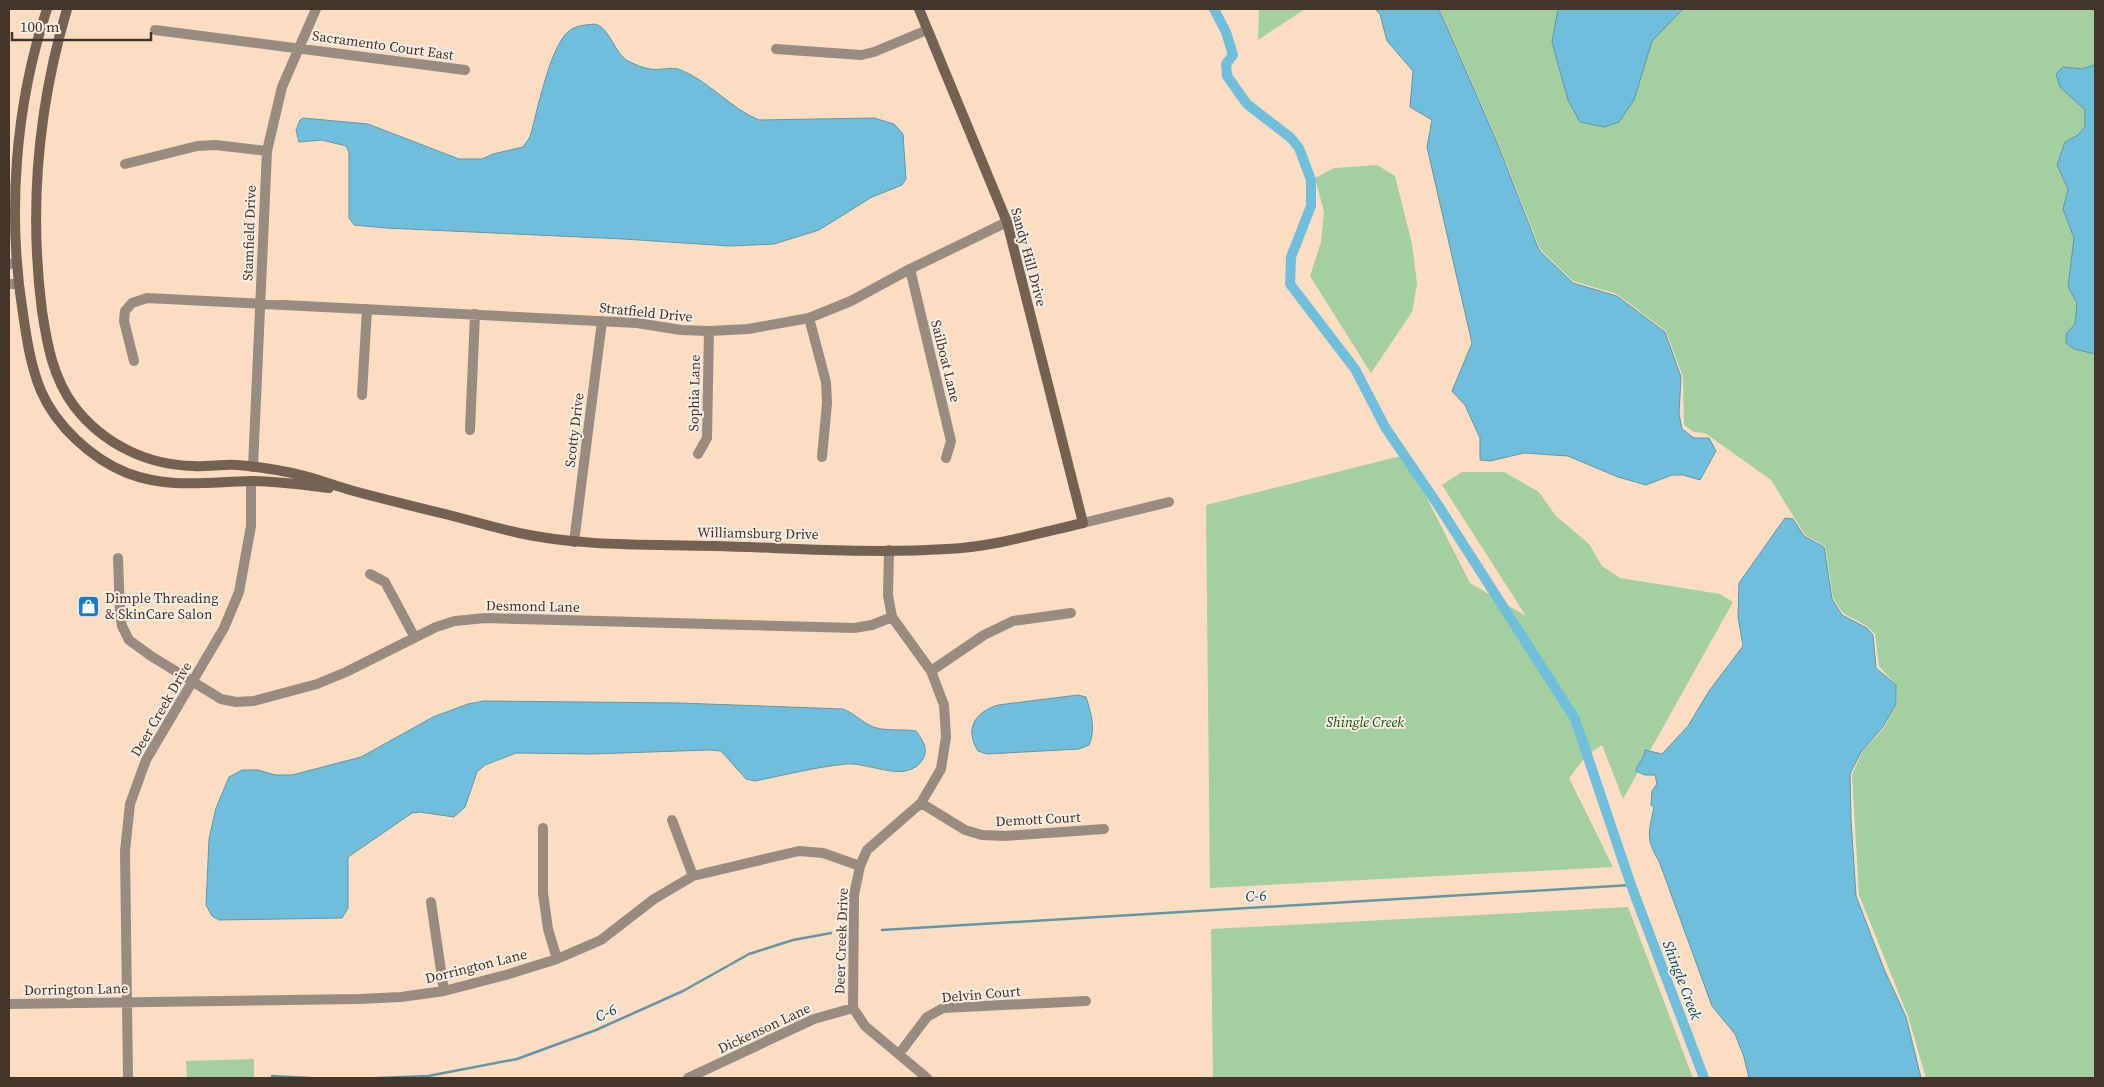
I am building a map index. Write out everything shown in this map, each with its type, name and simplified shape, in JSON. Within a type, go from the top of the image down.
[{"type":"street","name":"Williamsburg Drive","points":[[46,9],[33,56],[20,136],[16,175],[13,284],[28,350],[42,393],[53,411],[86,448],[104,461],[118,469],[148,479],[195,484],[251,481],[347,489]]},
{"type":"street","name":"Williamsburg Drive","points":[[67,9],[46,100],[36,186],[39,284],[47,343],[53,365],[63,388],[74,406],[88,421],[118,445],[156,461],[176,465],[236,465],[289,472],[347,489],[519,533],[574,542],[889,550],[950,549],[997,542],[1169,502]]},
{"type":"street","name":"Stamfield Drive","points":[[252,467],[267,151],[282,87],[316,9]]},
{"type":"street","name":"Sandy Hill Drive","points":[[919,9],[1007,222],[1083,523]]},
{"type":"street","name":"Sacramento Court East","points":[[155,30],[465,70]]},
{"type":"street","points":[[776,49],[861,55],[874,52],[927,30]]},
{"type":"street","points":[[125,164],[197,146],[216,145],[267,151]]},
{"type":"street","name":"Stratfield Drive","points":[[134,361],[124,321],[125,311],[132,304],[147,298],[637,322],[680,330],[748,329],[809,318],[851,301],[1007,222]]},
{"type":"street","name":"Sailboat Lane","points":[[910,270],[951,441],[946,458]]},
{"type":"street","points":[[362,395],[367,310]]},
{"type":"street","points":[[470,430],[475,314]]},
{"type":"street","points":[[809,318],[826,382],[827,404],[822,457]]},
{"type":"street","name":"Scotty Drive","points":[[574,542],[602,321]]},
{"type":"street","name":"Sophia Lane","points":[[698,454],[707,438],[709,331]]},
{"type":"street","name":"Deer Creek Drive","points":[[128,1078],[125,851],[130,804],[146,760],[224,628],[239,592],[251,526],[251,481]]},
{"type":"street","name":"Deer Creek Drive","points":[[889,550],[888,595],[892,617],[931,671],[944,705],[946,737],[941,769],[921,803],[867,850],[860,866],[854,895],[853,1008],[865,1026],[927,1078]]},
{"type":"street","name":"Desmond Lane","points":[[118,558],[122,626],[130,640],[151,656],[221,699],[236,702],[254,701],[317,684],[346,672],[414,636],[455,621],[484,618],[854,628],[872,625],[892,617]]},
{"type":"street","points":[[370,574],[385,582],[414,636]]},
{"type":"street","points":[[931,671],[984,635],[1013,621],[1071,613]]},
{"type":"street","name":"Demott Court","points":[[921,803],[965,830],[982,835],[1005,836],[1104,829]]},
{"type":"street","points":[[672,820],[693,876]]},
{"type":"street","points":[[542,828],[543,893],[548,929],[557,959]]},
{"type":"street","name":"Dorrington Lane","points":[[9,1004],[359,999],[401,997],[444,991],[557,959],[601,940],[654,899],[693,876],[799,851],[823,853],[860,866]]},
{"type":"street","points":[[431,902],[444,991]]},
{"type":"street","name":"Delvin Court","points":[[898,1054],[927,1017],[943,1008],[1086,1001]]},
{"type":"street","name":"Dickenson Lane","points":[[688,1078],[814,1019],[853,1008]]},
{"type":"green space","points":[[1259,9],[1305,9],[1258,40]]},
{"type":"green space","points":[[1440,9],[2095,9],[2095,1078],[1926,1078],[1908,1016],[1859,895],[1852,775],[1862,752],[1884,728],[1897,703],[1896,685],[1879,666],[1875,634],[1867,626],[1843,613],[1833,598],[1825,546],[1805,535],[1771,480],[1705,433],[1694,432],[1684,425],[1683,377],[1666,331],[1617,294],[1573,281],[1540,249],[1497,140]]},
{"type":"green space","points":[[1377,165],[1395,176],[1412,244],[1417,284],[1412,312],[1371,373],[1310,276],[1321,242],[1324,212],[1315,178],[1334,168]]},
{"type":"green space","name":"Shingle Creek","points":[[1405,455],[1470,583],[1526,616],[1442,485],[1462,472],[1504,472],[1539,492],[1556,516],[1589,544],[1602,566],[1620,578],[1720,594],[1733,602],[1623,799],[1602,745],[1587,755],[1569,778],[1613,867],[1210,888],[1206,505]]},
{"type":"green space","name":"Shingle Creek","points":[[1628,907],[1693,1078],[1213,1078],[1211,929]]},
{"type":"green space","points":[[254,1059],[254,1078],[187,1078],[186,1061]]},
{"type":"water","points":[[1375,9],[1439,9],[1496,140],[1539,250],[1573,283],[1617,296],[1665,332],[1681,377],[1679,414],[1682,429],[1694,438],[1709,438],[1716,451],[1700,480],[1683,475],[1672,475],[1646,485],[1618,477],[1568,456],[1524,453],[1490,461],[1480,460],[1480,438],[1465,405],[1452,391],[1472,343],[1427,147],[1432,120],[1410,107],[1413,71],[1387,41],[1380,14]]},
{"type":"water","points":[[1558,9],[1683,9],[1652,41],[1634,100],[1619,122],[1604,127],[1580,122],[1568,100],[1552,42]]},
{"type":"water","points":[[595,24],[605,30],[619,52],[628,61],[650,69],[673,68],[681,70],[701,81],[739,109],[759,120],[874,118],[894,124],[903,134],[906,179],[902,185],[872,197],[819,230],[774,244],[730,246],[386,228],[354,225],[349,218],[349,152],[346,146],[322,140],[299,142],[296,130],[300,120],[303,118],[368,124],[459,159],[482,159],[493,154],[523,147],[530,137],[550,64],[562,39],[569,31],[575,28]]},
{"type":"water","points":[[2095,59],[2095,354],[2074,349],[2066,343],[2066,334],[2075,324],[2077,303],[2068,287],[2074,238],[2063,209],[2068,189],[2057,165],[2065,142],[2078,135],[2085,127],[2085,110],[2060,87],[2056,74],[2063,67],[2082,69],[2094,65]]},
{"type":"water","points":[[1785,518],[1793,519],[1804,536],[1824,547],[1832,599],[1842,615],[1867,628],[1873,635],[1876,668],[1896,685],[1896,704],[1883,727],[1861,752],[1850,774],[1851,820],[1856,896],[1884,969],[1906,1017],[1921,1078],[1749,1078],[1744,1057],[1735,1034],[1712,1006],[1650,840],[1649,835],[1654,807],[1651,805],[1652,791],[1657,784],[1655,775],[1645,775],[1636,771],[1637,768],[1645,750],[1662,754],[1688,726],[1709,691],[1743,646],[1738,617],[1739,583]]},
{"type":"water","points":[[1078,695],[1086,697],[1091,715],[1092,733],[1089,745],[1079,749],[987,754],[978,751],[972,736],[972,729],[978,717],[990,708],[998,705]]},
{"type":"water","points":[[484,701],[680,703],[843,709],[873,727],[916,731],[925,748],[925,755],[916,767],[908,770],[898,771],[846,764],[755,781],[746,779],[721,751],[592,754],[516,753],[485,765],[477,772],[465,807],[454,817],[420,812],[412,813],[348,857],[348,908],[342,918],[219,920],[212,916],[206,905],[209,839],[216,808],[229,777],[242,770],[258,770],[275,775],[292,775],[361,757],[433,717],[468,704]]},
{"type":"waterway","name":"Shingle Creek","points":[[1214,9],[1226,32],[1233,55],[1226,64],[1227,76],[1247,104],[1291,138],[1299,148],[1311,180],[1311,206],[1291,257],[1290,284],[1355,369],[1385,427],[1438,505],[1575,719],[1631,885],[1704,1078]]},
{"type":"waterway","name":"C-6","points":[[882,930],[1631,885]]},
{"type":"waterway","name":"C-6","points":[[378,1078],[428,1076],[517,1059],[596,1030],[683,991],[749,954],[793,940],[831,933]]},
{"type":"waterway","name":"C-6","points":[[272,1076],[309,1078]]},
{"type":"place","name":"Dimple Threading & SkinCare Salon","points":[[89,606]]}]
